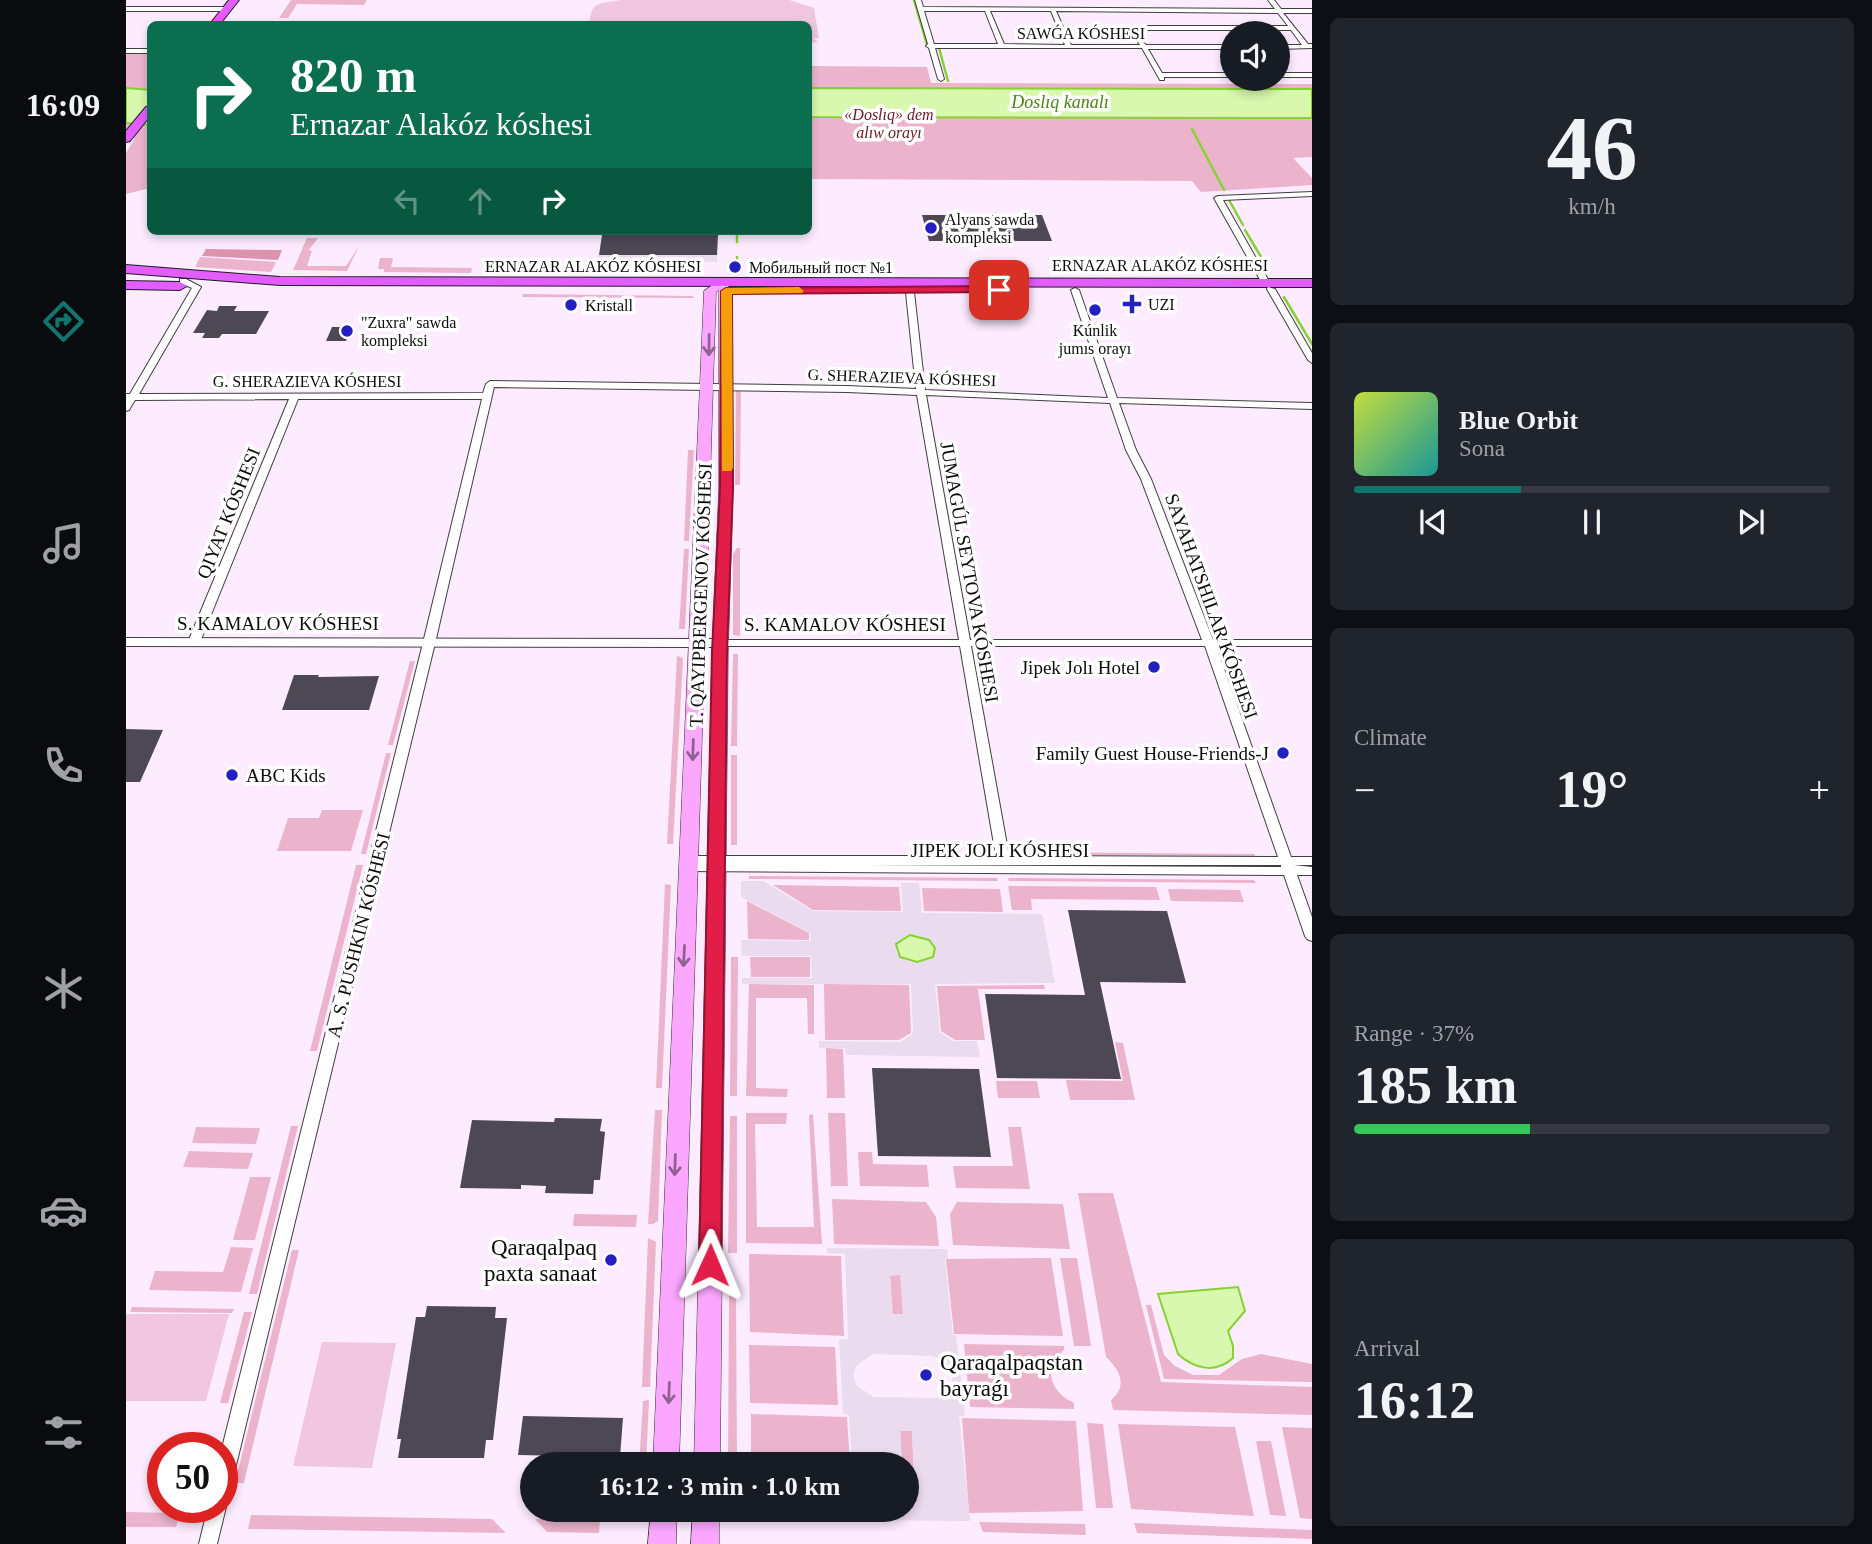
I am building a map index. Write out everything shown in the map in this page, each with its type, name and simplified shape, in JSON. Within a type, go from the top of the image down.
[{"type":"main road","points":[[217,21],[234,0]]},
{"type":"main road","points":[[128,137],[147,113]]},
{"type":"main road","name":"ERNAZAR ALAKÓZ KÓSHESI","points":[[126,269],[279,281],[719,294],[910,287],[1269,286],[1312,289]]},
{"type":"main road","name":"ERNAZAR ALAKÓZ KÓSHESI","points":[[126,277],[190,284],[262,287],[430,286]]},
{"type":"main road","name":"ERNAZAR ALAKÓZ KÓSHESI","points":[[910,287],[1075,290],[1312,283]]},
{"type":"main road","points":[[126,285],[190,284]]},
{"type":"main road","points":[[666,1452],[677,1097],[708,388],[719,294]]},
{"type":"main road","points":[[706,1452],[727,388],[719,294]]},
{"type":"main road","points":[[662,1544],[663,1522]]},
{"type":"main road","points":[[705,1544],[706,1522]]},
{"type":"street","points":[[918,0],[929,46],[941,79]]},
{"type":"street","points":[[1115,0],[1161,77],[1220,75]]},
{"type":"street","points":[[1271,0],[1309,46]]},
{"type":"street","points":[[126,9],[227,9]]},
{"type":"street","points":[[920,9],[1312,11]]},
{"type":"street","points":[[987,10],[1002,46]]},
{"type":"street","points":[[1053,10],[1069,46]]},
{"type":"street","points":[[1132,27],[1293,28]]},
{"type":"street","name":"SAWǴA KÓSHESI","points":[[929,46],[1220,47]]},
{"type":"street","points":[[1290,47],[1309,46]]},
{"type":"street","points":[[126,51],[147,51]]},
{"type":"street","points":[[1290,75],[1312,75]]},
{"type":"street","points":[[1312,194],[1218,198],[1312,360]]},
{"type":"street","points":[[126,408],[129,397],[190,284]]},
{"type":"street","name":"JUMAGÚL SEYTOVA KÓSHESI","points":[[910,287],[921,391],[1003,860]]},
{"type":"street","points":[[1075,290],[1131,450],[1146,479],[1209,643],[1312,936]]},
{"type":"street","name":"G. SHERAZIEVA KÓSHESI","points":[[129,397],[294,397],[489,390],[727,388],[921,391],[1115,401],[1312,406]]},
{"type":"street","name":"A. S. PUSHKIN KÓSHESI","points":[[235,1432],[489,390]]},
{"type":"street","points":[[194,642],[294,397]]},
{"type":"street","name":"S. KAMALOV KÓSHESI","points":[[126,642],[1312,643]]},
{"type":"street","points":[[718,864],[1003,860],[1287,866],[1312,871]]},
{"type":"street","points":[[689,864],[1287,866],[1312,861]]},
{"type":"street","points":[[208,1544],[213,1523]]},
{"type":"green space","points":[[291,0],[367,0],[364,5],[297,4],[288,18],[279,18]]},
{"type":"green space","points":[[126,53],[147,53],[147,190],[126,194],[126,153],[135,138],[126,138]]},
{"type":"green space","name":"«Doslıq» dem alıw orayı","points":[[812,66],[927,67],[931,83],[1220,84],[1220,91],[1290,91],[1290,84],[1312,84],[1312,157],[1293,158],[1312,178],[1312,185],[1201,192],[1192,181],[812,179]]},
{"type":"green space","points":[[307,238],[318,238],[309,250],[312,251],[307,266],[346,266],[359,246],[347,271],[293,270]]},
{"type":"green space","points":[[200,257],[276,262],[271,272],[195,267]]},
{"type":"green space","points":[[380,258],[393,258],[391,267],[472,268],[471,273],[384,272],[384,269],[378,269]]},
{"type":"green space","points":[[523,294],[692,296],[695,298],[522,297]]},
{"type":"green space","points":[[736,391],[741,391],[740,485],[735,485]]},
{"type":"green space","points":[[688,450],[694,450],[689,541],[684,541]]},
{"type":"green space","points":[[740,548],[740,636],[733,635],[733,554]]},
{"type":"green space","points":[[684,549],[689,549],[685,629],[679,629]]},
{"type":"green space","points":[[733,654],[738,654],[737,746],[731,746]]},
{"type":"green space","points":[[677,656],[683,658],[673,844],[667,844]]},
{"type":"green space","points":[[410,661],[415,661],[393,745],[388,745]]},
{"type":"green space","points":[[386,753],[391,753],[366,854],[361,854]]},
{"type":"green space","points":[[731,755],[737,755],[737,845],[731,845]]},
{"type":"green space","points":[[322,810],[363,810],[351,851],[277,851],[288,818],[319,818]]},
{"type":"green space","points":[[1010,852],[1255,854],[1255,856],[1017,855]]},
{"type":"green space","points":[[356,865],[363,865],[317,1051],[310,1051]]},
{"type":"green space","points":[[749,876],[997,878],[998,881],[749,879]]},
{"type":"green space","points":[[1008,878],[1254,880],[1256,883],[1009,881]]},
{"type":"green space","points":[[665,884],[671,885],[662,1088],[656,1088]]},
{"type":"green space","points":[[773,885],[899,887],[901,911],[813,910]]},
{"type":"green space","points":[[1008,886],[1156,887],[1160,900],[1031,899],[1032,910],[1012,910]]},
{"type":"green space","points":[[922,888],[1000,889],[1003,912],[924,911]]},
{"type":"green space","points":[[1168,889],[1240,890],[1244,902],[1171,901]]},
{"type":"green space","points":[[747,901],[809,933],[809,940],[748,939]]},
{"type":"green space","points":[[835,939],[860,939],[860,956],[836,956]]},
{"type":"green space","points":[[731,957],[738,957],[737,1096],[730,1096]]},
{"type":"green space","points":[[750,957],[810,957],[810,977],[751,977]]},
{"type":"green space","points":[[749,984],[814,985],[814,1034],[808,1034],[807,998],[756,998],[756,1088],[788,1089],[787,1097],[746,1096]]},
{"type":"green space","points":[[824,984],[909,985],[911,1033],[899,1040],[825,1040]]},
{"type":"green space","points":[[1044,985],[1045,989],[978,989],[985,1040],[955,1040],[941,1031],[937,986]]},
{"type":"green space","points":[[1115,1042],[1123,1043],[1135,1100],[1070,1100],[1066,1080],[1123,1081]]},
{"type":"green space","points":[[826,1048],[843,1049],[845,1098],[827,1098]]},
{"type":"green space","points":[[996,1081],[1037,1081],[1040,1098],[998,1098]]},
{"type":"green space","points":[[655,1110],[662,1110],[658,1221],[648,1224]]},
{"type":"green space","points":[[746,1113],[787,1113],[786,1124],[755,1124],[757,1227],[814,1227],[809,1115],[813,1114],[822,1244],[746,1243]]},
{"type":"green space","points":[[828,1113],[845,1113],[848,1186],[831,1186]]},
{"type":"green space","points":[[730,1116],[737,1116],[737,1253],[728,1253]]},
{"type":"green space","points":[[291,1126],[298,1126],[257,1294],[249,1294]]},
{"type":"green space","points":[[196,1127],[260,1128],[256,1144],[192,1143]]},
{"type":"green space","points":[[1008,1127],[1021,1127],[1030,1189],[956,1188],[953,1166],[1013,1166]]},
{"type":"green space","points":[[189,1151],[253,1153],[248,1169],[183,1167]]},
{"type":"green space","points":[[858,1152],[872,1152],[873,1164],[927,1165],[929,1187],[860,1186]]},
{"type":"green space","points":[[250,1177],[271,1177],[255,1240],[233,1240]]},
{"type":"green space","points":[[1078,1193],[1113,1193],[1161,1382],[1312,1387],[1312,1415],[1113,1410],[1111,1400],[1121,1384],[1115,1367],[1106,1357]]},
{"type":"green space","points":[[832,1199],[926,1202],[936,1217],[939,1246],[834,1244]]},
{"type":"green space","points":[[957,1202],[1063,1204],[1070,1249],[953,1245],[950,1214]]},
{"type":"green space","points":[[574,1214],[637,1215],[636,1227],[573,1226]]},
{"type":"green space","points":[[648,1238],[656,1242],[650,1387],[642,1387]]},
{"type":"green space","points":[[231,1247],[253,1248],[241,1292],[149,1290],[155,1271],[223,1272]]},
{"type":"green space","points":[[292,1250],[299,1250],[244,1483],[238,1483],[238,1471]]},
{"type":"green space","points":[[749,1254],[841,1256],[844,1336],[750,1332]]},
{"type":"green space","points":[[1051,1258],[1063,1336],[954,1334],[946,1259]]},
{"type":"green space","points":[[1060,1258],[1077,1258],[1091,1346],[1074,1346]]},
{"type":"green space","points":[[890,1275],[901,1275],[903,1314],[892,1314]]},
{"type":"green space","points":[[729,1296],[736,1296],[737,1452],[728,1452]]},
{"type":"green space","points":[[1146,1305],[1151,1305],[1164,1355],[1175,1366],[1193,1375],[1219,1375],[1242,1359],[1261,1354],[1312,1364],[1312,1382],[1164,1379]]},
{"type":"green space","points":[[132,1307],[234,1309],[232,1313],[130,1312]]},
{"type":"green space","points":[[244,1312],[252,1312],[228,1403],[220,1403]]},
{"type":"green space","points":[[964,1344],[1064,1346],[1064,1350],[1051,1362],[1051,1375],[1058,1391],[1074,1403],[1074,1409],[970,1407]]},
{"type":"green space","points":[[749,1345],[835,1347],[838,1405],[750,1403]]},
{"type":"green space","points":[[649,1400],[647,1452],[640,1452],[643,1401]]},
{"type":"green space","points":[[751,1414],[847,1417],[849,1452],[751,1452]]},
{"type":"green space","points":[[962,1418],[1076,1421],[1083,1511],[969,1513]]},
{"type":"green space","points":[[1087,1423],[1103,1424],[1113,1508],[1096,1508]]},
{"type":"green space","points":[[1118,1424],[1235,1427],[1254,1516],[1131,1509]]},
{"type":"green space","points":[[1282,1427],[1312,1428],[1312,1519],[1300,1518]]},
{"type":"green space","points":[[900,1430],[912,1431],[913,1452],[901,1452]]},
{"type":"green space","points":[[1256,1441],[1271,1441],[1286,1516],[1270,1515]]},
{"type":"green space","points":[[126,1512],[147,1512],[147,1523],[177,1523],[176,1527],[126,1527]]},
{"type":"green space","points":[[251,1515],[492,1519],[506,1533],[248,1529]]},
{"type":"green space","points":[[538,1522],[600,1522],[599,1533],[547,1532]]},
{"type":"green space","points":[[979,1522],[1085,1524],[1086,1535],[983,1532]]},
{"type":"green space","points":[[1134,1523],[1312,1530],[1312,1539],[1137,1533]]},
{"type":"shaded area","points":[[621,0],[789,0],[814,8],[819,38],[813,38],[818,42],[812,43],[812,21],[590,21],[594,7]]},
{"type":"shaded area","points":[[206,249],[282,250],[278,260],[202,256]]},
{"type":"shaded area","points":[[597,255],[717,255],[717,262],[596,262]]},
{"type":"shaded area","points":[[741,881],[763,881],[813,911],[903,912],[901,883],[919,883],[922,913],[1042,914],[1055,983],[935,984],[940,1033],[954,1041],[977,1041],[980,1057],[846,1055],[845,1048],[819,1048],[819,1041],[901,1042],[913,1033],[911,984],[742,984],[742,978],[812,978],[811,956],[742,956],[741,940],[811,941],[810,933],[741,897]],"holes":[[[917,935],[929,940],[935,948],[911,962],[897,953],[904,937]]]},
{"type":"shaded area","points":[[827,1248],[947,1249],[948,1258],[945,1259],[953,1335],[956,1335],[965,1416],[959,1416],[970,1521],[919,1521],[919,1452],[913,1452],[912,1431],[900,1431],[901,1452],[851,1452],[849,1415],[843,1414],[839,1340],[848,1339],[845,1254],[827,1253]],"holes":[[[900,1275],[903,1314],[893,1314],[890,1276]],[[873,1354],[932,1356],[949,1366],[953,1376],[946,1394],[937,1398],[874,1397],[857,1386],[853,1376],[856,1366]]]},
{"type":"shaded area","points":[[126,1314],[229,1314],[206,1401],[126,1401]]},
{"type":"shaded area","points":[[322,1342],[396,1343],[372,1468],[293,1466]]},
{"type":"water","points":[[126,88],[147,90],[147,125],[126,123]]},
{"type":"water","name":"Doslıq kanalı","points":[[812,88],[1220,89],[1220,91],[1312,89],[1312,118],[812,117]]},
{"type":"water","points":[[910,935],[929,940],[935,948],[933,957],[917,962],[900,957],[896,944]]},
{"type":"water","points":[[1238,1287],[1245,1311],[1228,1331],[1233,1346],[1233,1358],[1212,1368],[1198,1366],[1184,1359],[1178,1354],[1158,1294]]},
{"type":"building","points":[[922,215],[1042,215],[1052,241],[929,241]]},
{"type":"building","points":[[602,235],[718,235],[717,255],[599,255]]},
{"type":"building","points":[[219,306],[237,306],[234,311],[269,311],[256,334],[222,334],[219,338],[202,338],[205,333],[193,333],[207,310],[217,311]]},
{"type":"building","name":"\"Zuxra\" sawda kompleksi","points":[[332,327],[352,327],[346,341],[326,341]]},
{"type":"building","points":[[294,675],[379,676],[369,710],[282,710]]},
{"type":"building","points":[[126,729],[163,730],[140,782],[126,782]]},
{"type":"building","points":[[1068,910],[1167,911],[1186,983],[1100,982],[1121,1079],[997,1078],[985,994],[1085,995]]},
{"type":"building","points":[[872,1068],[979,1069],[991,1157],[878,1156]]},
{"type":"building","points":[[555,1118],[602,1119],[600,1131],[605,1132],[600,1180],[594,1180],[593,1194],[545,1193],[546,1186],[521,1185],[521,1189],[460,1188],[472,1120],[554,1122]]},
{"type":"building","points":[[427,1306],[496,1307],[495,1318],[507,1318],[493,1440],[486,1440],[484,1458],[398,1458],[401,1439],[397,1439],[416,1317],[425,1317]]},
{"type":"building","points":[[523,1416],[623,1418],[620,1452],[520,1452],[518,1455]]},
{"type":"waterway","points":[[914,0],[927,45]]},
{"type":"waterway","points":[[939,48],[948,81]]},
{"type":"waterway","points":[[1192,129],[1224,190]]},
{"type":"waterway","points":[[1229,200],[1243,225]]},
{"type":"waterway","points":[[1245,230],[1270,272]]},
{"type":"waterway","points":[[737,235],[737,242]]},
{"type":"waterway","points":[[737,257],[738,268]]},
{"type":"waterway","points":[[1284,297],[1312,344]]},
{"type":"slow traffic","points":[[726,468],[726,291],[799,291]]},
{"type":"place","name":"Alyans sawda kompleksi","points":[[931,228]]},
{"type":"place","name":"Мобильный пост №1","points":[[735,267]]},
{"type":"place","name":"UZI","points":[[1132,304]]},
{"type":"place","name":"Kristall","points":[[571,305]]},
{"type":"place","name":"Kúnlik jumıs orayı","points":[[1095,310]]},
{"type":"place","name":"\"Zuxra\" sawda kompleksi","points":[[347,331]]},
{"type":"place","name":"Jipek Jolı Hotel","points":[[1154,667]]},
{"type":"place","name":"Family Guest House-Friends-J","points":[[1283,753]]},
{"type":"place","name":"ABC Kids","points":[[232,775]]},
{"type":"place","name":"Qaraqalpaq paxta sanaat","points":[[611,1260]]},
{"type":"place","name":"Qaraqalpaqstan bayraǵı","points":[[926,1375]]},
{"type":"route","points":[[710,1265],[720,652],[726,488],[726,291],[999,290]]}]
